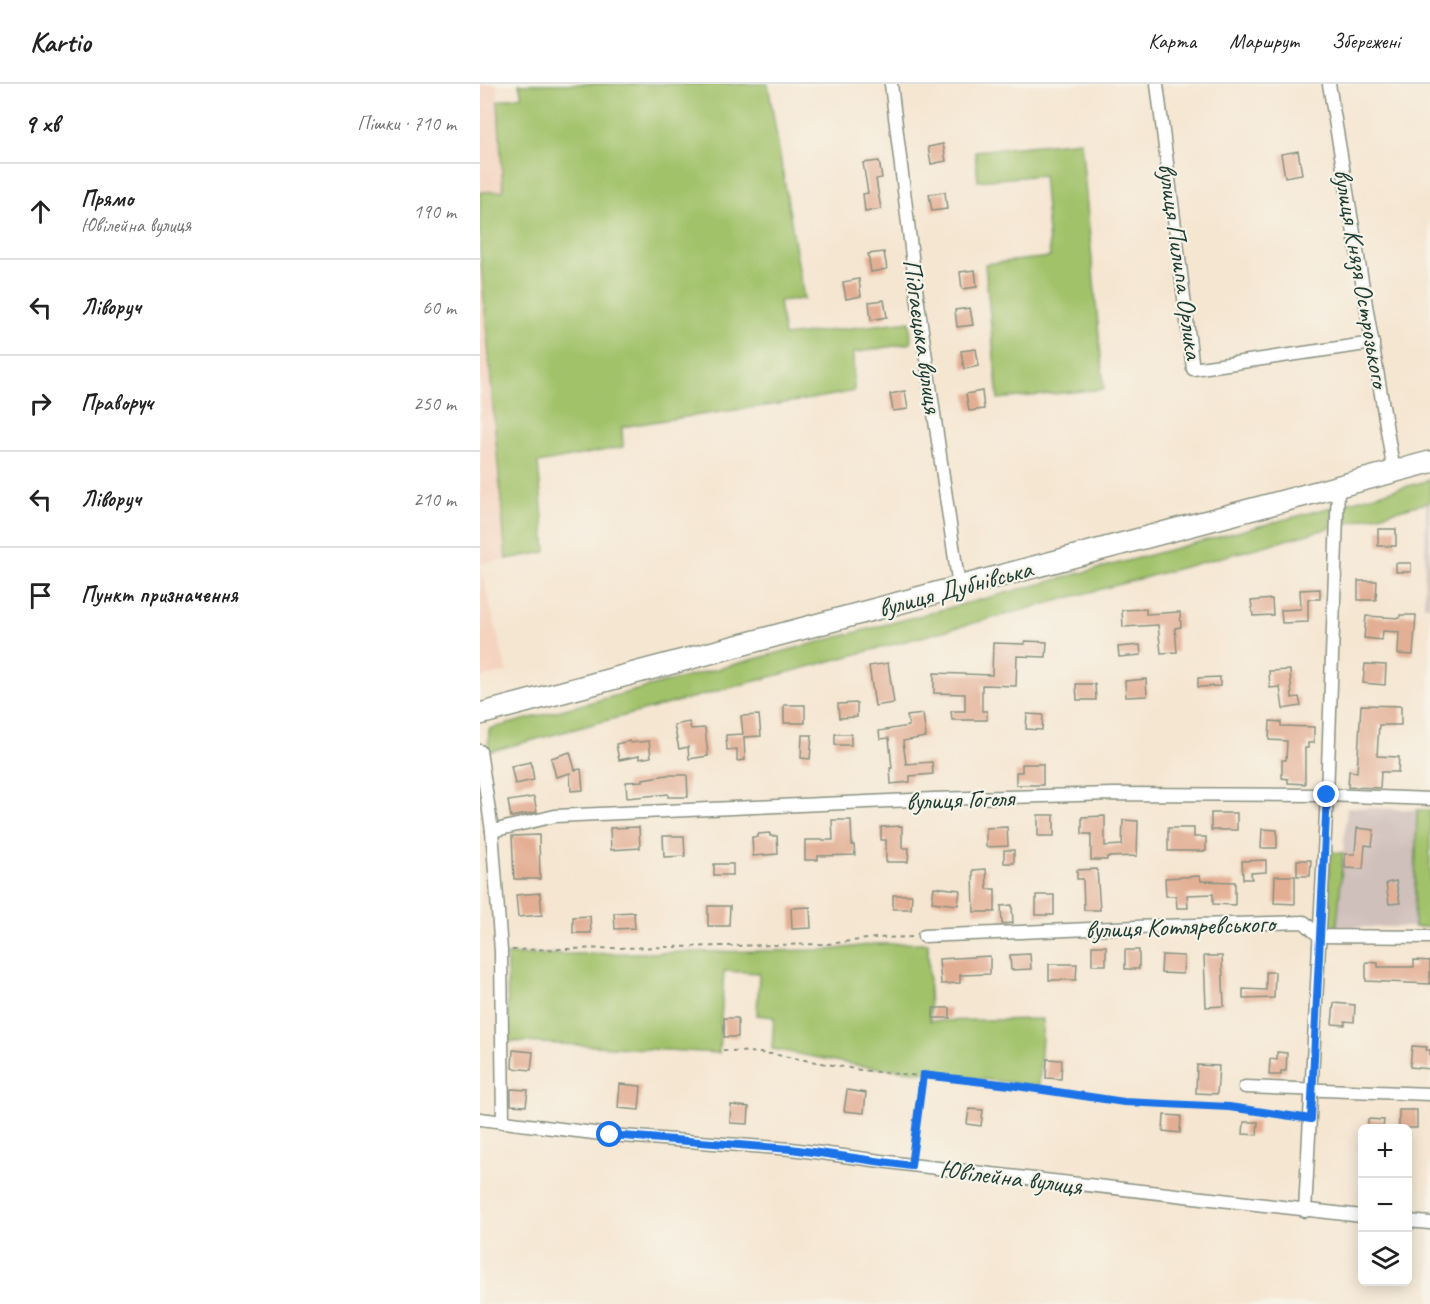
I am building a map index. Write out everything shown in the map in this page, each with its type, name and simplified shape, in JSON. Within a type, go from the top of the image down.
[{"type":"highway","name":"вулиця Дубнівська","points":[[480,714],[1430,462]]},
{"type":"street","name":"Підгаєцька вулиця","points":[[891,84],[916,289],[959,587]]},
{"type":"street","name":"вулиця Пилипа Орлика","points":[[1157,84],[1193,369],[1373,343]]},
{"type":"street","name":"вулиця Князя Острозького","points":[[1329,84],[1394,472]]},
{"type":"street","points":[[1305,1211],[1327,795],[1338,488]]},
{"type":"street","points":[[480,751],[492,831],[501,951],[503,1122]]},
{"type":"street","name":"вулиця Гоголя","points":[[492,831],[555,816],[934,799],[1112,794],[1327,795],[1430,799]]},
{"type":"street","name":"вулиця Котляревського","points":[[924,936],[1304,922],[1319,936],[1430,937]]},
{"type":"street","points":[[1245,1087],[1430,1094]]},
{"type":"street","name":"Ювілейна вулиця","points":[[480,1119],[610,1135],[791,1149],[911,1166],[1358,1216]]},
{"type":"street","points":[[1412,1221],[1430,1223]]},
{"type":"path","points":[[501,951],[828,944],[875,938],[924,936]]},
{"type":"path","points":[[723,1050],[772,1054],[860,1070],[1010,1085],[1124,1102],[1229,1107],[1311,1119]]},
{"type":"path","points":[[911,1166],[923,1075]]},
{"type":"shaded area","points":[[480,84],[497,84],[503,192],[480,192]]},
{"type":"shaded area","points":[[480,251],[506,559],[480,564]]},
{"type":"shaded area","points":[[1430,502],[1430,606],[1424,606],[1426,503]]},
{"type":"shaded area","points":[[480,565],[507,672],[480,678]]},
{"type":"shaded area","points":[[1347,807],[1417,810],[1414,927],[1337,927]]},
{"type":"green space","points":[[519,84],[768,84],[804,299],[779,301],[784,336],[910,321],[911,343],[853,353],[854,391],[622,427],[623,447],[538,463],[546,552],[506,559],[480,251],[480,192],[503,191],[498,101],[522,96]]},
{"type":"green space","points":[[1081,141],[1104,389],[998,399],[985,264],[1050,257],[1043,175],[978,181],[975,151]]},
{"type":"green space","points":[[1430,480],[1430,502],[1344,524],[1345,503]]},
{"type":"green space","points":[[1332,507],[1331,528],[488,752],[489,729]]},
{"type":"green space","points":[[1417,810],[1430,810],[1430,927],[1414,927]]},
{"type":"green space","points":[[1331,852],[1343,853],[1337,927],[1325,922]]},
{"type":"green space","points":[[928,943],[930,1021],[1043,1019],[1039,1086],[861,1066],[772,1049],[774,1017],[757,1015],[759,973],[724,971],[719,1053],[508,1041],[507,955],[829,950],[875,944]]},
{"type":"building","points":[[943,144],[946,161],[931,164],[928,147]]},
{"type":"building","points":[[1298,151],[1302,174],[1285,177],[1281,154]]},
{"type":"building","points":[[879,161],[882,178],[876,179],[881,209],[865,212],[863,194],[868,193],[863,163]]},
{"type":"building","points":[[945,192],[947,209],[932,211],[929,194]]},
{"type":"building","points":[[884,252],[887,269],[871,272],[868,254]]},
{"type":"building","points":[[975,270],[977,287],[962,289],[960,272]]},
{"type":"building","points":[[859,279],[861,296],[846,299],[843,282]]},
{"type":"building","points":[[884,300],[887,317],[871,320],[869,302]]},
{"type":"building","points":[[970,308],[973,325],[957,327],[955,310]]},
{"type":"building","points":[[976,349],[979,366],[964,369],[961,351]]},
{"type":"building","points":[[905,391],[908,409],[893,411],[890,394]]},
{"type":"building","points":[[982,391],[984,409],[969,411],[966,394]]},
{"type":"building","points":[[1378,529],[1396,529],[1396,546],[1378,546]]},
{"type":"building","points":[[1396,563],[1411,563],[1411,572],[1396,572]]},
{"type":"building","points":[[1358,581],[1377,581],[1376,600],[1358,600]]},
{"type":"building","points":[[1320,589],[1320,599],[1308,599],[1308,622],[1282,623],[1281,610],[1301,609],[1300,590]]},
{"type":"building","points":[[1272,599],[1273,615],[1253,616],[1251,601]]},
{"type":"building","points":[[1146,609],[1146,614],[1180,612],[1181,627],[1175,628],[1177,652],[1161,653],[1158,625],[1123,627],[1122,610]]},
{"type":"building","points":[[1400,615],[1416,615],[1413,655],[1398,654],[1399,632],[1383,631],[1382,640],[1364,638],[1366,616],[1400,618]]},
{"type":"building","points":[[1025,641],[1047,642],[1046,657],[1017,656],[1016,686],[982,685],[982,711],[987,711],[987,720],[952,720],[951,711],[965,711],[965,694],[934,693],[934,673],[992,675],[993,643],[1025,644]]},
{"type":"building","points":[[1140,645],[1141,655],[1119,657],[1118,647]]},
{"type":"building","points":[[888,663],[894,703],[875,706],[869,666]]},
{"type":"building","points":[[1365,664],[1386,665],[1385,685],[1363,683]]},
{"type":"building","points":[[1290,670],[1292,698],[1299,697],[1301,706],[1283,709],[1280,687],[1270,688],[1269,671]]},
{"type":"building","points":[[1220,677],[1220,686],[1198,687],[1198,678]]},
{"type":"building","points":[[1146,679],[1147,696],[1126,697],[1125,681]]},
{"type":"building","points":[[1076,684],[1095,684],[1096,700],[1077,700]]},
{"type":"building","points":[[857,703],[857,717],[839,718],[838,704]]},
{"type":"building","points":[[784,705],[805,705],[805,723],[784,723]]},
{"type":"building","points":[[1361,705],[1401,706],[1401,725],[1379,725],[1377,756],[1399,757],[1398,772],[1381,772],[1380,788],[1348,787],[1349,771],[1357,772]]},
{"type":"building","points":[[923,714],[926,737],[903,741],[906,764],[932,762],[933,774],[910,776],[910,782],[891,784],[889,738],[880,739],[879,731],[909,726],[907,716]]},
{"type":"building","points":[[1027,714],[1043,715],[1042,730],[1026,729]]},
{"type":"building","points":[[759,715],[761,736],[744,737],[745,760],[737,761],[737,749],[727,750],[726,735],[743,734],[741,716]]},
{"type":"building","points":[[1270,721],[1281,722],[1281,726],[1314,727],[1314,743],[1308,743],[1308,748],[1305,748],[1305,784],[1288,783],[1288,779],[1282,778],[1282,760],[1286,760],[1287,741],[1269,740]]},
{"type":"building","points":[[689,722],[691,729],[705,728],[708,756],[689,759],[688,747],[679,749],[674,725]]},
{"type":"building","points":[[835,734],[851,734],[851,745],[835,745]]},
{"type":"building","points":[[802,735],[812,735],[810,759],[801,758]]},
{"type":"building","points":[[630,741],[630,743],[649,741],[651,757],[639,759],[639,756],[619,760],[616,744]]},
{"type":"building","points":[[570,752],[575,770],[581,769],[583,790],[571,791],[570,773],[556,777],[551,758]]},
{"type":"building","points":[[531,762],[534,780],[515,784],[511,766]]},
{"type":"building","points":[[1022,764],[1043,764],[1043,785],[1016,785],[1016,772],[1022,772]]},
{"type":"building","points":[[667,775],[687,775],[688,797],[668,797],[668,794],[627,798],[626,782],[643,781],[643,779]]},
{"type":"building","points":[[534,797],[537,812],[511,817],[508,801]]},
{"type":"building","points":[[1211,813],[1237,813],[1237,830],[1211,830]]},
{"type":"building","points":[[1038,815],[1054,815],[1054,836],[1038,836]]},
{"type":"building","points":[[1105,816],[1105,846],[1122,845],[1123,820],[1138,821],[1137,856],[1091,860],[1091,834],[1082,834],[1082,817]]},
{"type":"building","points":[[832,820],[851,820],[852,845],[854,845],[855,855],[818,856],[818,860],[805,860],[805,840],[833,840]]},
{"type":"building","points":[[902,826],[902,848],[909,848],[908,862],[886,862],[886,840],[881,840],[881,827]]},
{"type":"building","points":[[639,827],[640,848],[611,850],[610,828]]},
{"type":"building","points":[[1007,827],[1008,846],[986,847],[986,828]]},
{"type":"building","points":[[1168,828],[1194,828],[1194,837],[1206,837],[1206,851],[1168,851]]},
{"type":"building","points":[[1357,828],[1374,830],[1372,846],[1365,845],[1363,869],[1345,868],[1345,854],[1355,854]]},
{"type":"building","points":[[1262,829],[1277,830],[1277,848],[1261,848]]},
{"type":"building","points":[[770,833],[770,836],[777,836],[778,854],[753,856],[752,837]]},
{"type":"building","points":[[539,835],[540,879],[514,879],[512,836]]},
{"type":"building","points":[[663,836],[684,836],[685,856],[664,857]]},
{"type":"building","points":[[1004,850],[1014,850],[1014,863],[1004,863]]},
{"type":"building","points":[[1266,860],[1266,872],[1251,873],[1252,879],[1243,879],[1242,861]]},
{"type":"building","points":[[1297,860],[1311,860],[1310,876],[1297,876]]},
{"type":"building","points":[[714,864],[733,864],[733,875],[714,875]]},
{"type":"building","points":[[986,869],[987,889],[995,889],[995,912],[974,912],[973,870]]},
{"type":"building","points":[[1097,869],[1100,910],[1084,910],[1083,879],[1077,879],[1077,870]]},
{"type":"building","points":[[1200,876],[1201,881],[1235,882],[1235,905],[1213,904],[1213,894],[1187,895],[1188,908],[1177,908],[1176,896],[1166,896],[1165,878]]},
{"type":"building","points":[[1275,876],[1295,876],[1295,904],[1274,903]]},
{"type":"building","points":[[1396,881],[1400,903],[1389,904],[1386,883]]},
{"type":"building","points":[[934,887],[960,890],[958,905],[932,902]]},
{"type":"building","points":[[540,893],[542,915],[518,917],[516,895]]},
{"type":"building","points":[[893,895],[912,895],[911,909],[893,909]]},
{"type":"building","points":[[1036,895],[1054,895],[1054,915],[1036,915]]},
{"type":"building","points":[[1012,905],[1013,923],[1002,924],[1001,906]]},
{"type":"building","points":[[708,906],[730,906],[729,926],[708,926]]},
{"type":"building","points":[[810,907],[811,928],[792,929],[791,908]]},
{"type":"building","points":[[634,912],[635,928],[615,929],[614,913]]},
{"type":"building","points":[[590,916],[591,933],[573,933],[573,917]]},
{"type":"building","points":[[1092,946],[1106,946],[1106,965],[1092,965]]},
{"type":"building","points":[[1125,950],[1139,950],[1139,969],[1125,969]]},
{"type":"building","points":[[1030,954],[1031,969],[1011,970],[1010,955]]},
{"type":"building","points":[[1162,955],[1184,956],[1183,974],[1161,973]]},
{"type":"building","points":[[990,956],[990,974],[960,975],[960,983],[941,984],[939,959]]},
{"type":"building","points":[[1204,956],[1222,956],[1224,1006],[1206,1007]]},
{"type":"building","points":[[1414,960],[1430,961],[1430,984],[1366,981],[1366,962],[1378,963],[1378,967],[1414,967]]},
{"type":"building","points":[[1049,964],[1077,964],[1076,980],[1049,980]]},
{"type":"building","points":[[1266,972],[1275,972],[1274,998],[1243,999],[1243,989],[1266,990]]},
{"type":"building","points":[[1334,1003],[1355,1005],[1354,1022],[1345,1021],[1345,1025],[1332,1024]]},
{"type":"building","points":[[933,1008],[950,1008],[950,1018],[933,1018]]},
{"type":"building","points":[[724,1018],[738,1018],[738,1037],[724,1037]]},
{"type":"building","points":[[1412,1046],[1427,1047],[1426,1050],[1430,1050],[1430,1069],[1410,1067]]},
{"type":"building","points":[[513,1050],[533,1052],[531,1070],[512,1068]]},
{"type":"building","points":[[1277,1052],[1287,1053],[1286,1071],[1281,1071],[1281,1075],[1269,1075],[1270,1059],[1277,1060]]},
{"type":"building","points":[[1047,1059],[1062,1060],[1061,1079],[1046,1078]]},
{"type":"building","points":[[1197,1065],[1219,1066],[1217,1094],[1196,1093]]},
{"type":"building","points":[[620,1084],[641,1086],[639,1110],[618,1108]]},
{"type":"building","points":[[511,1089],[528,1090],[526,1106],[511,1105]]},
{"type":"building","points":[[847,1090],[866,1093],[864,1113],[844,1111]]},
{"type":"building","points":[[731,1105],[749,1107],[748,1124],[730,1123]]},
{"type":"building","points":[[969,1109],[983,1110],[981,1126],[967,1124]]},
{"type":"building","points":[[1399,1110],[1417,1110],[1417,1128],[1412,1128],[1412,1124],[1399,1124]]},
{"type":"building","points":[[1164,1115],[1181,1116],[1180,1133],[1163,1131]]},
{"type":"building","points":[[1368,1119],[1384,1120],[1384,1124],[1368,1124]]},
{"type":"building","points":[[1244,1122],[1258,1122],[1257,1135],[1243,1134]]},
{"type":"route","points":[[610,1135],[791,1149],[911,1166],[923,1075],[1124,1102],[1229,1107],[1311,1119],[1327,795]]}]
